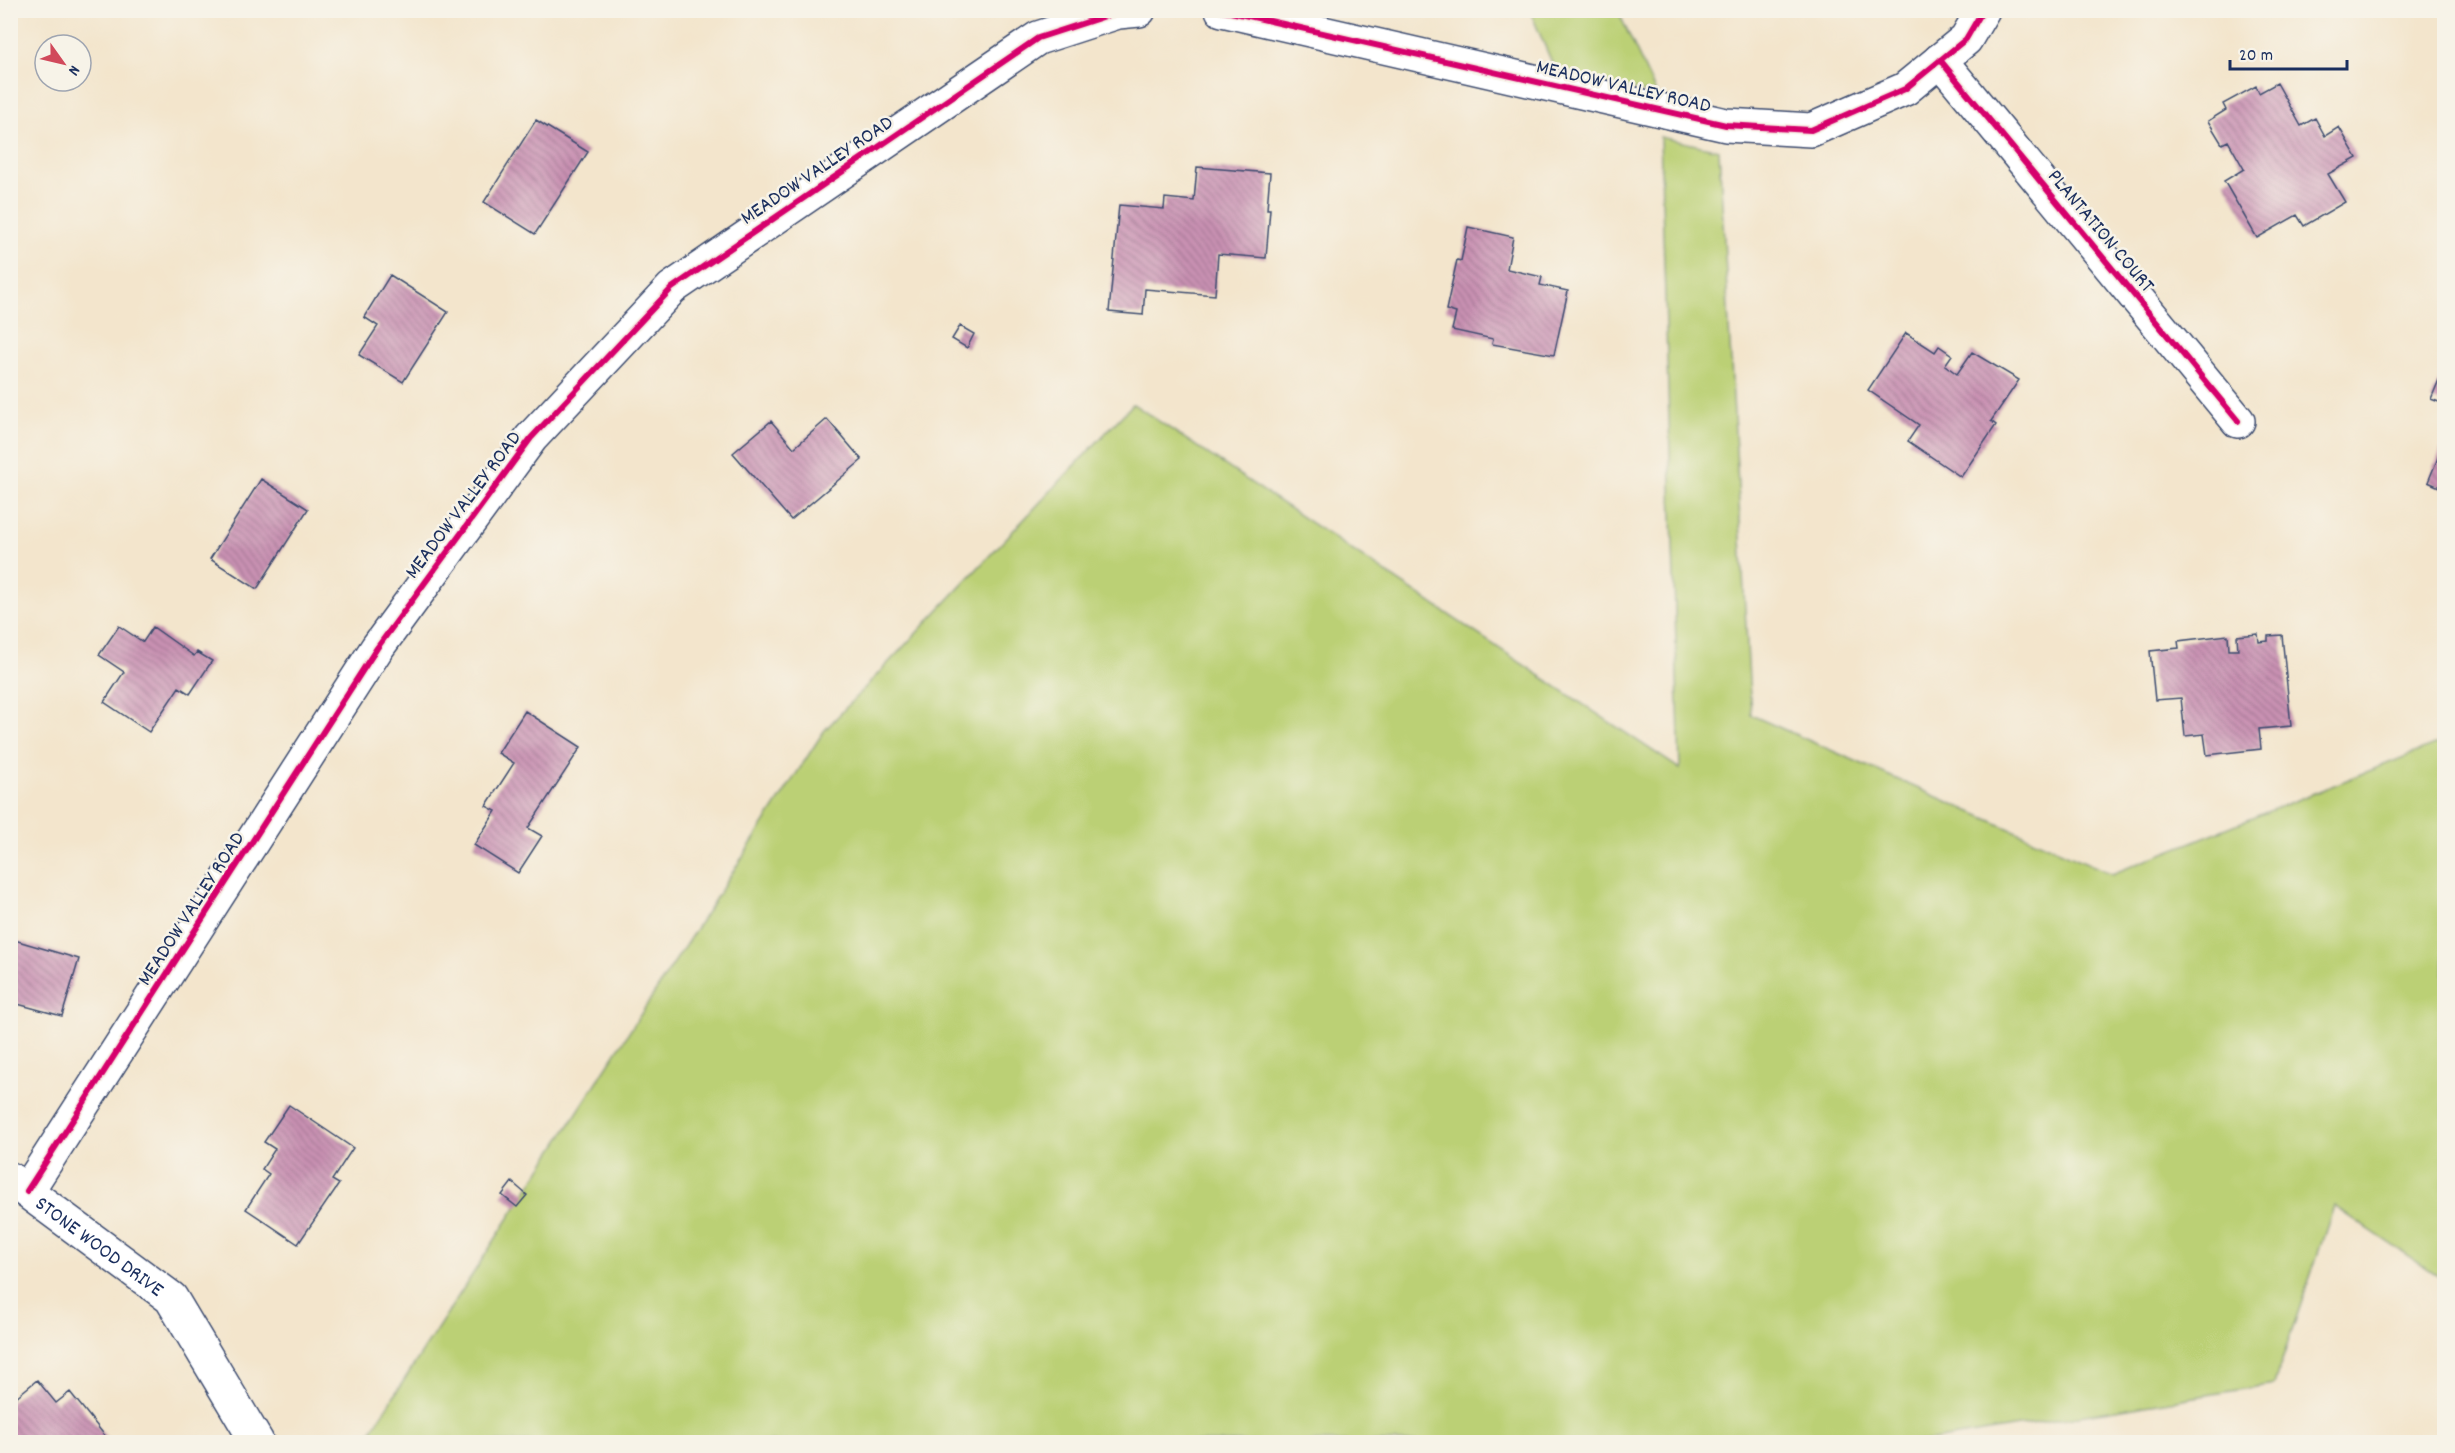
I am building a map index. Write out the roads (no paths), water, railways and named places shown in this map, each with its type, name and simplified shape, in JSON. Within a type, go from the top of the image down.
[{"type":"street","name":"MEADOW VALLEY ROAD","points":[[19,1185],[377,648],[531,438],[664,296],[672,288],[1038,38],[1118,12],[1139,10]]},
{"type":"street","name":"MEADOW VALLEY ROAD","points":[[1222,10],[1726,125],[1811,130],[1905,89],[1966,39],[1983,10]]},
{"type":"street","name":"PLANTATION COURT","points":[[1940,60],[2238,421]]},
{"type":"street","name":"STONE WOOD DRIVE","points":[[19,1185],[171,1298],[257,1443]]}]
